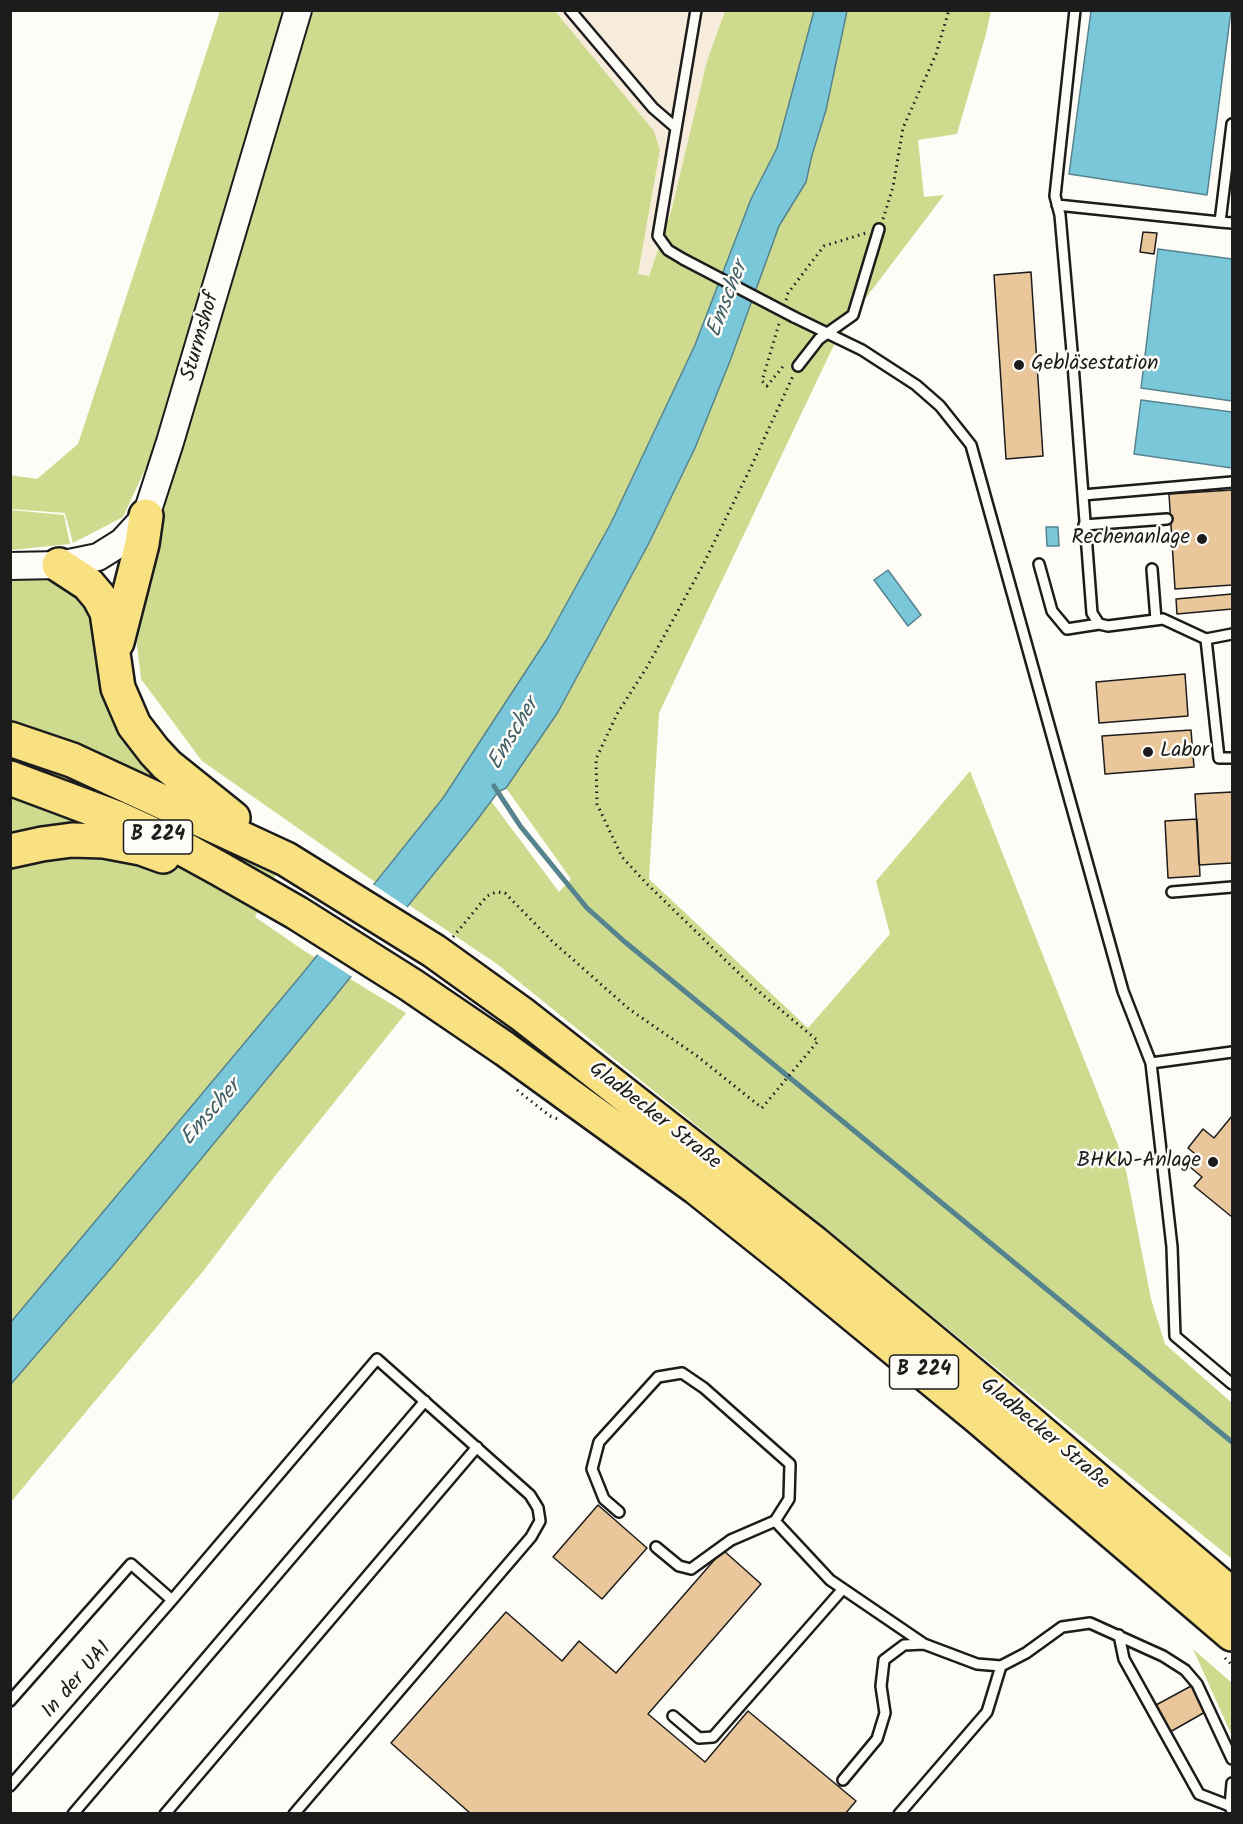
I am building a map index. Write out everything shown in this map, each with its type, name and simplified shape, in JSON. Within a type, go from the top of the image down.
[{"type":"highway","points":[[114,652],[142,544],[146,516]]},
{"type":"highway","points":[[59,565],[88,584],[99,597],[107,612],[118,688],[134,725],[154,751],[190,785],[286,859]]},
{"type":"highway","name":"Gladbecker Straße","points":[[10,739],[82,765],[286,859],[332,887],[443,945],[523,1015],[814,1243],[1233,1595]]},
{"type":"highway","name":"Gladbecker Straße","points":[[10,778],[117,818],[180,847],[303,917],[411,985],[505,1049],[697,1188],[978,1417],[1228,1646]]},
{"type":"highway","points":[[10,851],[72,840],[104,841],[141,848],[181,863],[303,917]]},
{"type":"street","name":"Sturmshof","points":[[10,566],[59,565],[98,557],[132,533],[146,516],[174,431],[298,10]]},
{"type":"lane","points":[[570,10],[653,108],[675,127]]},
{"type":"lane","points":[[696,10],[658,236],[668,250],[683,259],[862,350],[916,384],[940,406],[971,446],[1123,991],[1151,1063],[1172,1247],[1175,1336],[1233,1384]]},
{"type":"lane","points":[[1075,10],[1054,196],[1060,215],[1092,613],[1099,624]]},
{"type":"lane","points":[[1220,222],[1233,124]]},
{"type":"lane","points":[[1057,205],[1233,223]]},
{"type":"lane","points":[[798,366],[819,339],[853,315],[879,229]]},
{"type":"lane","points":[[1083,495],[1233,482]]},
{"type":"lane","points":[[1084,525],[1167,519]]},
{"type":"lane","points":[[1039,564],[1052,611],[1067,629],[1163,619],[1206,639],[1233,634]]},
{"type":"lane","points":[[1152,569],[1156,620]]},
{"type":"lane","points":[[1206,639],[1219,758],[1233,758]]},
{"type":"lane","points":[[1172,892],[1233,887]]},
{"type":"lane","points":[[1151,1063],[1233,1052]]},
{"type":"lane","name":"In der UA1","points":[[10,1786],[377,1359],[425,1401]]},
{"type":"lane","points":[[619,1512],[604,1499],[592,1469],[599,1442],[658,1377],[682,1373],[704,1388],[789,1464],[789,1499],[775,1521],[731,1540],[691,1569],[679,1566],[656,1546]]},
{"type":"lane","points":[[73,1814],[425,1401],[530,1495],[538,1508],[540,1521],[531,1537],[294,1814]]},
{"type":"lane","points":[[165,1814],[477,1447]]},
{"type":"lane","points":[[775,1521],[842,1590],[924,1644],[977,1664],[1001,1666],[1026,1653],[1062,1627],[1090,1623],[1163,1656],[1185,1670],[1197,1684],[1233,1759]]},
{"type":"lane","points":[[10,1701],[130,1564],[172,1600]]},
{"type":"lane","points":[[673,1716],[699,1738],[713,1737],[842,1590]]},
{"type":"lane","points":[[1119,1635],[1124,1659],[1199,1794],[1231,1809],[1233,1783]]},
{"type":"lane","points":[[843,1780],[877,1739],[885,1713],[881,1686],[884,1660],[904,1645],[924,1644]]},
{"type":"lane","points":[[899,1814],[987,1712],[1001,1666]]},
{"type":"path","points":[[824,246],[879,229],[893,188],[903,128],[936,54],[949,10]]},
{"type":"path","points":[[443,945],[487,896],[496,892],[505,892],[552,941],[629,1008],[697,1056],[762,1108],[818,1041],[752,985],[646,883],[622,856],[597,804],[596,759],[617,714],[647,667],[702,567],[798,366],[787,363],[766,386],[762,381]]},
{"type":"path","points":[[512,1086],[550,1116],[560,1120]]},
{"type":"path","points":[[1228,1646],[1233,1665]]},
{"type":"shaded area","points":[[555,11],[725,11],[707,61],[671,212],[649,276],[638,274],[660,150],[654,131]]},
{"type":"green space","points":[[220,11],[288,11],[149,461],[123,517],[73,543],[65,513],[11,509],[10,475],[37,479],[78,444]]},
{"type":"green space","points":[[313,11],[555,11],[654,131],[660,150],[638,274],[649,276],[671,212],[707,61],[725,11],[814,11],[777,148],[751,199],[695,345],[611,523],[547,639],[443,798],[375,882],[202,761],[141,679],[133,612]]},
{"type":"green space","points":[[847,11],[991,11],[957,134],[918,140],[924,197],[944,195],[859,307],[833,347],[659,713],[649,879],[808,1028],[890,934],[876,881],[970,771],[1124,1160],[1151,1299],[1165,1344],[1232,1403],[1232,1559],[497,964],[409,905],[491,801],[559,892],[571,879],[506,788],[558,712],[649,543],[695,448],[779,225],[806,181],[826,110]]},
{"type":"green space","points":[[11,510],[64,515],[70,544],[11,550]]},
{"type":"green space","points":[[11,576],[60,577],[90,613],[107,680],[282,862],[255,917],[306,952],[406,1013],[275,1176],[204,1270],[11,1502]]},
{"type":"green space","points":[[1193,1649],[1232,1683],[1232,1736]]},
{"type":"water","name":"Emscher","points":[[814,11],[847,11],[826,110],[806,182],[779,226],[730,361],[695,448],[649,543],[558,712],[506,788],[498,792],[332,1000],[112,1267],[11,1384],[11,1322],[303,973],[443,798],[547,639],[611,523],[695,345],[751,199],[777,148]]},
{"type":"water","points":[[1091,11],[1231,11],[1207,195],[1069,174]]},
{"type":"water","points":[[1158,249],[1232,259],[1232,401],[1141,388]]},
{"type":"water","points":[[1141,400],[1232,412],[1232,468],[1134,454]]},
{"type":"water","points":[[1046,527],[1058,527],[1059,546],[1047,546]]},
{"type":"water","points":[[888,570],[921,615],[908,626],[874,580]]},
{"type":"pier","points":[[371,883],[410,909],[354,978],[315,953]]},
{"type":"building","points":[[1143,232],[1157,233],[1154,254],[1140,252]]},
{"type":"building","name":"Gebläsestation","points":[[1031,272],[1043,456],[1006,459],[994,275]]},
{"type":"building","name":"Rechenanlage","points":[[1232,490],[1232,585],[1175,589],[1169,494]]},
{"type":"building","points":[[1232,594],[1232,609],[1177,614],[1176,599]]},
{"type":"building","points":[[1185,674],[1188,716],[1099,723],[1096,682]]},
{"type":"building","name":"Labor","points":[[1191,730],[1194,767],[1105,774],[1102,736]]},
{"type":"building","points":[[1232,792],[1232,863],[1199,865],[1195,794]]},
{"type":"building","points":[[1197,819],[1200,876],[1168,878],[1165,821]]},
{"type":"building","name":"BHKW-Anlage","points":[[1232,1116],[1232,1217],[1194,1186],[1202,1177],[1190,1167],[1199,1157],[1188,1148],[1203,1129],[1214,1138]]},
{"type":"building","points":[[598,1505],[647,1548],[602,1599],[553,1557]]},
{"type":"building","points":[[723,1550],[761,1584],[648,1714],[705,1762],[748,1711],[856,1801],[845,1814],[471,1814],[391,1743],[506,1612],[562,1661],[579,1641],[616,1673]]},
{"type":"building","points":[[1193,1685],[1207,1711],[1170,1732],[1156,1705]]},
{"type":"waterway","points":[[494,786],[521,827],[587,908],[625,942],[1232,1442]]},
{"type":"place","name":"Gebläsestation","points":[[1019,365]]},
{"type":"place","name":"Rechenanlage","points":[[1202,539]]},
{"type":"place","name":"Labor","points":[[1148,752]]},
{"type":"place","name":"BHKW-Anlage","points":[[1213,1162]]}]
